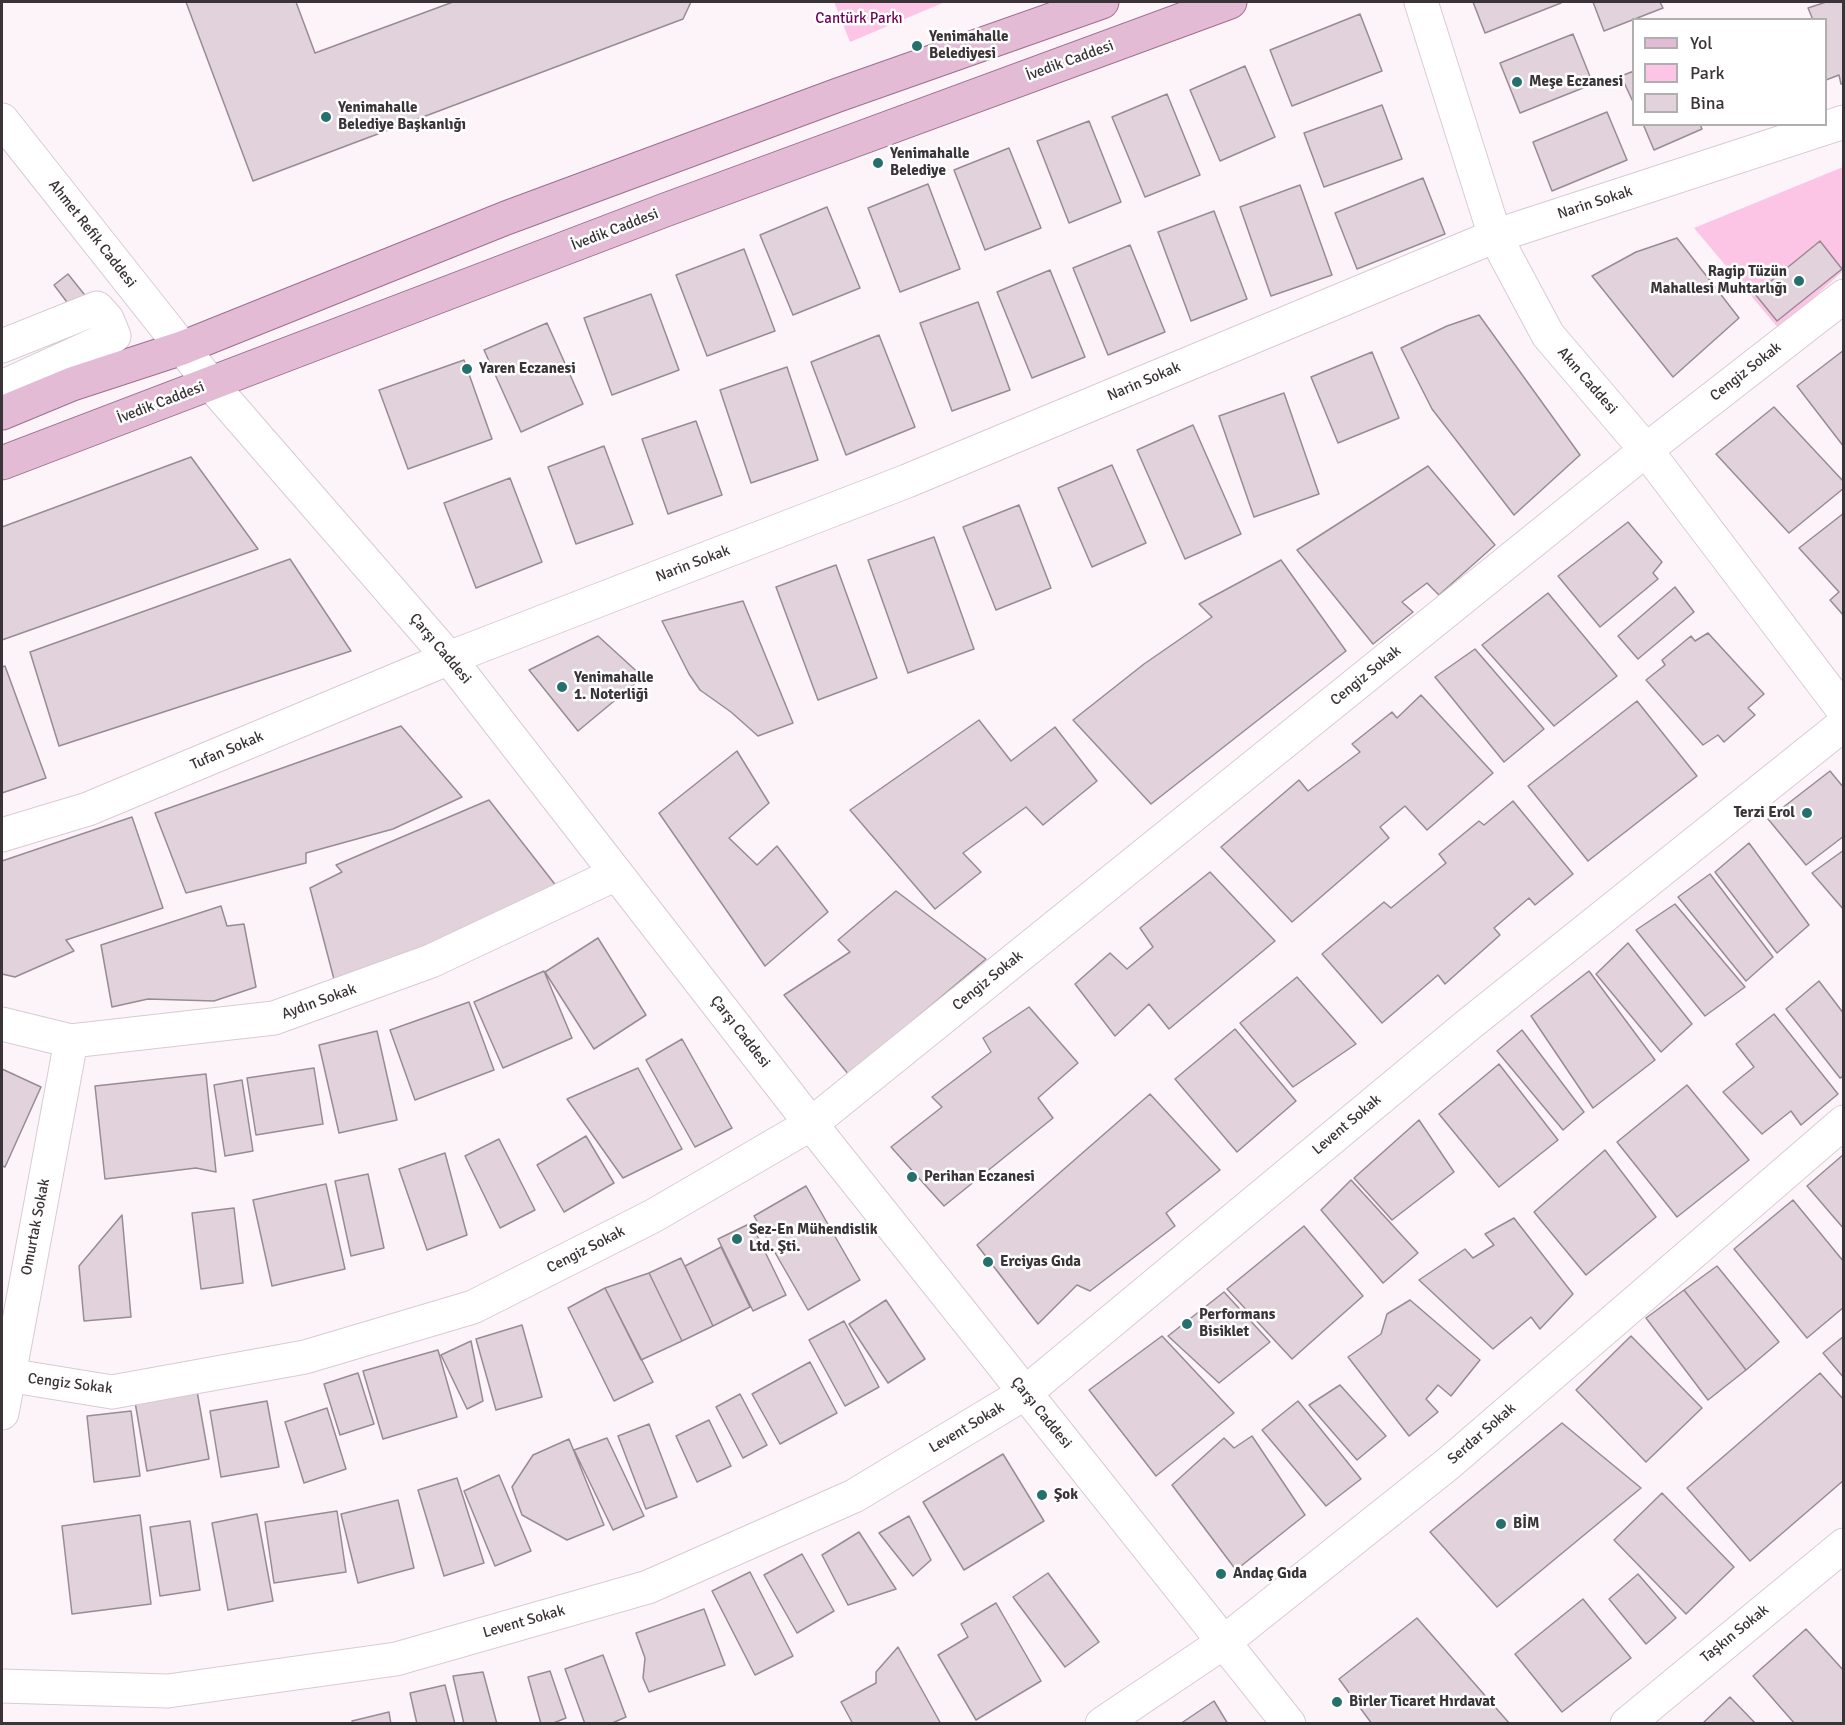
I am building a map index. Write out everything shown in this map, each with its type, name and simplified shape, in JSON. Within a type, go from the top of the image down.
[{"type":"main road","points":[[2,413],[72,384],[182,348],[506,218],[1072,8],[1102,2]]},
{"type":"main road","name":"İvedik Caddesi","points":[[2,463],[665,210],[1230,2]]},
{"type":"street","name":"Akın Caddesi","points":[[1421,2],[1495,236],[1548,335],[1646,450],[1844,711]]},
{"type":"street","name":"Ahmet Refik Caddesi","points":[[2,120],[182,348]]},
{"type":"street","name":"Narin Sokak","points":[[449,658],[907,481],[1495,236],[1844,122]]},
{"type":"street","name":"Cengiz Sokak","points":[[5,1375],[112,1392],[306,1357],[473,1307],[653,1216],[811,1124],[1646,450],[1844,296]]},
{"type":"street","points":[[2,346],[97,308],[107,319],[114,336],[10,380]]},
{"type":"street","name":"Çarşı Caddesi","points":[[182,348],[449,658],[811,1124],[1288,1724]]},
{"type":"street","points":[[10,380],[72,384]]},
{"type":"street","name":"Tufan Sokak","points":[[2,835],[88,809],[449,658]]},
{"type":"street","name":"Levent Sokak","points":[[2,1686],[168,1691],[396,1659],[648,1587],[854,1496],[1025,1393],[1468,1025],[1844,724]]},
{"type":"street","name":"Aydın Sokak","points":[[2,1024],[71,1041],[274,1018],[432,961],[616,874]]},
{"type":"street","name":"Omurtak Sokak","points":[[2,1413],[5,1375],[71,1041]]},
{"type":"street","name":"Serdar Sokak","points":[[1102,1724],[1224,1642],[1449,1463],[1844,1122]]},
{"type":"street","name":"Taşkın Sokak","points":[[1627,1724],[1844,1545]]},
{"type":"green space","name":"Cantürk Parkı","points":[[834,2],[945,2],[850,42]]},
{"type":"green space","points":[[1843,167],[1843,271],[1779,329],[1694,228]]},
{"type":"building","name":"Yenimahalle Belediye Başkanlığı","points":[[186,2],[296,2],[315,53],[453,2],[691,2],[683,19],[253,181]]},
{"type":"building","points":[[1473,2],[1561,2],[1561,3],[1485,33]]},
{"type":"building","points":[[1593,2],[1660,2],[1663,8],[1632,18],[1632,20],[1604,31]]},
{"type":"building","points":[[1826,2],[1844,4],[1844,83],[1841,84],[1839,75],[1827,80],[1827,18],[1812,18],[1808,8]]},
{"type":"building","points":[[1360,14],[1382,71],[1292,106],[1270,50]]},
{"type":"building","points":[[1573,34],[1593,84],[1520,113],[1500,63]]},
{"type":"building","points":[[1245,66],[1275,137],[1220,161],[1190,90]]},
{"type":"building","points":[[1632,72],[1632,100],[1621,76]]},
{"type":"building","points":[[1167,94],[1200,175],[1145,197],[1112,117]]},
{"type":"building","points":[[1382,105],[1402,159],[1324,187],[1304,133]]},
{"type":"building","points":[[1607,112],[1627,160],[1552,191],[1533,142]]},
{"type":"building","points":[[1089,121],[1121,202],[1069,223],[1037,141]]},
{"type":"building","points":[[1644,126],[1701,126],[1702,129],[1654,150]]},
{"type":"building","points":[[1009,148],[1041,228],[985,250],[954,170]]},
{"type":"building","points":[[1423,178],[1445,234],[1357,269],[1335,213]]},
{"type":"building","points":[[928,184],[960,269],[900,292],[868,208]]},
{"type":"building","points":[[1300,185],[1332,275],[1271,296],[1240,207]]},
{"type":"building","points":[[827,207],[860,288],[793,315],[760,235]]},
{"type":"building","points":[[1214,211],[1247,299],[1191,321],[1158,232]]},
{"type":"building","points":[[1677,238],[1739,318],[1673,377],[1592,276],[1636,252]]},
{"type":"building","name":"Ragip Tüzün Mahallesi Muhtarlığı","points":[[1820,241],[1842,269],[1777,321],[1755,294]]},
{"type":"building","points":[[1130,245],[1165,332],[1108,355],[1073,268]]},
{"type":"building","points":[[744,249],[775,331],[707,356],[676,275]]},
{"type":"building","points":[[1050,270],[1085,357],[1032,378],[997,292]]},
{"type":"building","points":[[68,274],[88,299],[73,310],[54,285]]},
{"type":"building","points":[[651,294],[679,370],[612,395],[584,318]]},
{"type":"building","points":[[978,302],[1010,390],[952,411],[920,323]]},
{"type":"building","points":[[1479,315],[1580,455],[1514,515],[1432,409],[1401,348],[1447,326]]},
{"type":"building","points":[[547,323],[583,404],[521,432],[484,350]]},
{"type":"building","points":[[879,335],[915,427],[846,455],[811,362]]},
{"type":"building","points":[[1844,350],[1844,447],[1797,386]]},
{"type":"building","points":[[1372,352],[1399,418],[1338,443],[1311,377]]},
{"type":"building","points":[[464,360],[492,439],[408,469],[379,390]]},
{"type":"building","points":[[787,367],[818,460],[751,483],[720,390]]},
{"type":"building","points":[[1284,393],[1319,494],[1254,517],[1219,416]]},
{"type":"building","points":[[1774,407],[1844,482],[1844,488],[1789,533],[1716,454]]},
{"type":"building","points":[[696,421],[722,495],[668,514],[642,439]]},
{"type":"building","points":[[1193,425],[1241,534],[1185,559],[1137,450]]},
{"type":"building","points":[[604,446],[633,524],[576,544],[548,467]]},
{"type":"building","points":[[191,457],[258,549],[2,640],[2,527]]},
{"type":"building","points":[[1112,465],[1146,543],[1092,567],[1058,488]]},
{"type":"building","points":[[1428,466],[1495,545],[1439,595],[1427,583],[1402,602],[1413,612],[1373,644],[1297,550]]},
{"type":"building","points":[[510,478],[542,562],[476,588],[444,503]]},
{"type":"building","points":[[1019,505],[1051,588],[996,610],[963,527]]},
{"type":"building","points":[[1844,513],[1844,616],[1830,600],[1839,592],[1799,548]]},
{"type":"building","points":[[1628,522],[1662,562],[1653,573],[1658,579],[1600,627],[1558,576]]},
{"type":"building","points":[[934,537],[974,649],[908,673],[868,560]]},
{"type":"building","points":[[290,559],[351,651],[59,746],[30,652]]},
{"type":"building","points":[[1281,560],[1346,651],[1151,804],[1073,720],[1144,664],[1212,617],[1199,604]]},
{"type":"building","points":[[836,565],[877,678],[818,700],[776,587]]},
{"type":"building","points":[[1675,587],[1694,612],[1638,659],[1618,636]]},
{"type":"building","points":[[1548,593],[1617,676],[1554,726],[1482,645]]},
{"type":"building","points":[[743,601],[793,723],[758,736],[731,712],[700,690],[689,674],[662,621]]},
{"type":"building","points":[[1708,633],[1764,694],[1748,708],[1755,715],[1724,742],[1718,735],[1703,745],[1646,680],[1665,665],[1662,660],[1691,636],[1695,641]]},
{"type":"building","points":[[598,636],[643,677],[578,731],[529,670]]},
{"type":"building","points":[[1475,649],[1544,729],[1504,762],[1435,677]]},
{"type":"building","points":[[5,666],[46,778],[2,793],[2,667]]},
{"type":"building","points":[[1421,695],[1493,773],[1427,830],[1405,806],[1380,827],[1389,838],[1292,922],[1221,847],[1299,780],[1308,791],[1360,752],[1352,744],[1392,712],[1397,718]]},
{"type":"building","points":[[1637,701],[1697,776],[1588,861],[1528,786]]},
{"type":"building","points":[[979,720],[1011,761],[1055,727],[1097,781],[1043,825],[1026,807],[963,853],[981,872],[935,909],[850,810]]},
{"type":"building","points":[[401,726],[462,797],[393,829],[306,853],[306,863],[186,893],[155,813]]},
{"type":"building","points":[[737,751],[769,803],[729,838],[757,865],[777,846],[828,912],[765,966],[659,813]]},
{"type":"building","points":[[1830,771],[1844,788],[1844,836],[1806,865],[1768,819]]},
{"type":"building","points":[[489,800],[561,892],[335,983],[310,888],[342,872],[336,865]]},
{"type":"building","points":[[1513,801],[1573,874],[1535,905],[1529,898],[1494,928],[1500,935],[1445,984],[1438,975],[1382,1023],[1322,954],[1384,902],[1391,908],[1446,863],[1439,854],[1479,821],[1484,825]]},
{"type":"building","points":[[132,817],[163,908],[66,940],[74,951],[15,977],[2,974],[2,861]]},
{"type":"building","points":[[1749,843],[1809,925],[1777,953],[1715,872]]},
{"type":"building","points":[[1844,850],[1844,910],[1812,873]]},
{"type":"building","points":[[1210,872],[1275,941],[1169,1029],[1149,1004],[1115,1036],[1075,984],[1110,953],[1127,969],[1153,947],[1140,928]]},
{"type":"building","points":[[1710,874],[1773,957],[1746,981],[1678,897]]},
{"type":"building","points":[[896,891],[986,959],[849,1075],[784,995],[850,952],[838,940]]},
{"type":"building","points":[[1675,904],[1745,987],[1705,1016],[1636,930]]},
{"type":"building","points":[[221,906],[227,926],[244,924],[256,987],[214,1001],[148,999],[112,1007],[101,945]]},
{"type":"building","points":[[598,938],[646,1015],[594,1049],[545,972]]},
{"type":"building","points":[[1628,943],[1692,1024],[1661,1052],[1596,974]]},
{"type":"building","points":[[544,971],[572,1038],[503,1068],[474,1002]]},
{"type":"building","points":[[1589,971],[1655,1060],[1593,1108],[1531,1016]]},
{"type":"building","points":[[1297,977],[1356,1044],[1293,1087],[1240,1023]]},
{"type":"building","points":[[1819,981],[1844,1014],[1844,1076],[1840,1078],[1786,1009]]},
{"type":"building","points":[[469,1002],[494,1070],[415,1100],[390,1030]]},
{"type":"building","points":[[1029,1007],[1078,1063],[1038,1098],[1053,1118],[944,1206],[891,1147],[942,1107],[932,1097],[991,1052],[983,1038]]},
{"type":"building","points":[[1774,1014],[1838,1094],[1801,1125],[1791,1111],[1762,1134],[1723,1092],[1754,1067],[1736,1044]]},
{"type":"building","points":[[1235,1029],[1296,1101],[1237,1152],[1175,1079]]},
{"type":"building","points":[[1522,1030],[1584,1112],[1563,1130],[1497,1051]]},
{"type":"building","points":[[377,1031],[397,1120],[339,1133],[319,1045]]},
{"type":"building","points":[[682,1039],[732,1128],[695,1147],[646,1060]]},
{"type":"building","points":[[1499,1064],[1558,1140],[1499,1187],[1439,1114]]},
{"type":"building","points":[[314,1068],[323,1124],[256,1135],[247,1078]]},
{"type":"building","points":[[638,1068],[682,1149],[623,1178],[567,1099]]},
{"type":"building","points":[[2,1069],[41,1087],[5,1167],[2,1166]]},
{"type":"building","points":[[206,1074],[216,1172],[196,1168],[105,1179],[95,1086]]},
{"type":"building","points":[[242,1080],[253,1151],[225,1156],[214,1085]]},
{"type":"building","points":[[1687,1085],[1749,1160],[1677,1217],[1617,1142]]},
{"type":"building","points":[[1150,1094],[1220,1170],[1166,1213],[1175,1226],[1090,1291],[1077,1285],[1038,1324],[977,1245]]},
{"type":"building","points":[[1419,1120],[1454,1172],[1392,1220],[1354,1178]]},
{"type":"building","points":[[586,1136],[614,1183],[564,1212],[537,1165]]},
{"type":"building","points":[[499,1139],[535,1210],[500,1228],[465,1156]]},
{"type":"building","points":[[1605,1150],[1656,1217],[1586,1275],[1534,1212]]},
{"type":"building","points":[[445,1153],[467,1235],[427,1250],[399,1169]]},
{"type":"building","points":[[1844,1154],[1844,1229],[1807,1186]]},
{"type":"building","points":[[368,1174],[384,1248],[351,1256],[335,1181]]},
{"type":"building","points":[[1351,1180],[1418,1253],[1383,1283],[1321,1210]]},
{"type":"building","points":[[326,1184],[345,1269],[272,1286],[253,1200]]},
{"type":"building","points":[[806,1186],[860,1280],[808,1310],[754,1216]]},
{"type":"building","points":[[1793,1200],[1844,1262],[1844,1307],[1807,1338],[1734,1249]]},
{"type":"building","points":[[234,1208],[243,1283],[201,1289],[192,1213]]},
{"type":"building","points":[[122,1215],[131,1317],[84,1321],[79,1266]]},
{"type":"building","points":[[1514,1218],[1573,1294],[1540,1329],[1531,1317],[1493,1349],[1419,1280],[1465,1249],[1473,1258],[1494,1245],[1485,1234]]},
{"type":"building","points":[[751,1223],[786,1295],[753,1311],[718,1239]]},
{"type":"building","points":[[1304,1226],[1363,1296],[1292,1359],[1227,1289]]},
{"type":"building","points":[[721,1247],[750,1307],[713,1326],[685,1266]]},
{"type":"building","points":[[681,1258],[713,1326],[682,1341],[649,1273]]},
{"type":"building","points":[[1717,1266],[1779,1342],[1746,1370],[1684,1290]]},
{"type":"building","points":[[649,1273],[682,1341],[641,1360],[605,1288]]},
{"type":"building","points":[[605,1288],[653,1382],[614,1401],[568,1308]]},
{"type":"building","points":[[1684,1290],[1746,1370],[1708,1400],[1646,1318]]},
{"type":"building","points":[[1224,1292],[1270,1342],[1219,1383],[1168,1336]]},
{"type":"building","points":[[886,1300],[925,1359],[888,1383],[849,1324]]},
{"type":"building","points":[[1410,1300],[1480,1360],[1451,1396],[1438,1385],[1426,1399],[1438,1412],[1409,1436],[1348,1357],[1381,1334],[1387,1314]]},
{"type":"building","points":[[844,1321],[879,1387],[845,1406],[809,1340]]},
{"type":"building","points":[[522,1325],[542,1397],[496,1410],[476,1339]]},
{"type":"building","points":[[1162,1336],[1234,1413],[1156,1476],[1089,1390]]},
{"type":"building","points":[[1631,1336],[1702,1408],[1646,1462],[1576,1390]]},
{"type":"building","points":[[1844,1336],[1844,1378],[1823,1353]]},
{"type":"building","points":[[471,1341],[483,1401],[467,1409],[441,1355]]},
{"type":"building","points":[[438,1350],[457,1417],[383,1439],[363,1371]]},
{"type":"building","points":[[810,1362],[837,1413],[780,1444],[752,1394]]},
{"type":"building","points":[[358,1373],[374,1424],[340,1435],[324,1384]]},
{"type":"building","points":[[1820,1373],[1844,1400],[1844,1480],[1750,1561],[1687,1488]]},
{"type":"building","points":[[1340,1385],[1386,1436],[1357,1460],[1309,1405]]},
{"type":"building","points":[[197,1391],[209,1459],[147,1471],[135,1402]]},
{"type":"building","points":[[740,1394],[767,1445],[743,1458],[716,1407]]},
{"type":"building","points":[[267,1401],[279,1467],[221,1477],[210,1411]]},
{"type":"building","points":[[1298,1401],[1361,1479],[1326,1506],[1262,1430]]},
{"type":"building","points":[[327,1408],[346,1469],[304,1483],[285,1422]]},
{"type":"building","points":[[131,1411],[140,1476],[94,1482],[87,1416]]},
{"type":"building","points":[[709,1420],[731,1466],[697,1482],[676,1436]]},
{"type":"building","points":[[1562,1423],[1641,1488],[1497,1607],[1430,1532]]},
{"type":"building","points":[[649,1424],[677,1497],[646,1509],[618,1436]]},
{"type":"building","points":[[1252,1436],[1305,1515],[1236,1570],[1172,1485],[1224,1438],[1234,1448]]},
{"type":"building","points":[[607,1438],[644,1516],[613,1530],[574,1450]]},
{"type":"building","points":[[569,1439],[604,1525],[567,1540],[522,1515],[512,1487],[533,1455]]},
{"type":"building","points":[[1003,1454],[1044,1521],[964,1570],[923,1502]]},
{"type":"building","points":[[499,1475],[531,1551],[495,1566],[464,1491]]},
{"type":"building","points":[[457,1478],[484,1563],[444,1576],[418,1490]]},
{"type":"building","points":[[1662,1493],[1734,1567],[1686,1614],[1614,1540]]},
{"type":"building","points":[[398,1500],[414,1568],[358,1583],[341,1514]]},
{"type":"building","points":[[337,1511],[346,1572],[274,1583],[265,1522]]},
{"type":"building","points":[[257,1514],[273,1601],[228,1610],[212,1523]]},
{"type":"building","points":[[140,1515],[151,1604],[72,1614],[62,1526]]},
{"type":"building","points":[[909,1516],[931,1560],[913,1576],[879,1533]]},
{"type":"building","points":[[190,1521],[200,1590],[160,1596],[150,1527]]},
{"type":"building","points":[[859,1532],[896,1589],[848,1605],[822,1555]]},
{"type":"building","points":[[802,1554],[834,1611],[797,1633],[764,1575]]},
{"type":"building","points":[[750,1572],[793,1656],[755,1675],[712,1591]]},
{"type":"building","points":[[1048,1573],[1099,1642],[1065,1667],[1013,1597]]},
{"type":"building","points":[[1638,1574],[1676,1618],[1646,1644],[1609,1599]]},
{"type":"building","points":[[1583,1599],[1631,1658],[1562,1712],[1515,1654]]},
{"type":"building","points":[[996,1603],[1041,1681],[976,1720],[938,1655],[968,1637],[961,1624]]},
{"type":"building","points":[[704,1609],[725,1665],[649,1692],[643,1678],[645,1658],[636,1633]]},
{"type":"building","points":[[1417,1618],[1510,1724],[1372,1724],[1339,1679]]},
{"type":"building","points":[[1806,1629],[1844,1671],[1844,1724],[1795,1724],[1753,1676]]},
{"type":"building","points":[[898,1647],[941,1724],[853,1724],[841,1702],[876,1683],[876,1672]]},
{"type":"building","points":[[603,1655],[626,1717],[610,1724],[585,1724],[565,1669]]},
{"type":"building","points":[[550,1671],[566,1718],[551,1724],[541,1724],[528,1677]]},
{"type":"building","points":[[483,1672],[497,1724],[464,1724],[453,1676]]},
{"type":"building","points":[[445,1685],[455,1724],[417,1724],[410,1693]]},
{"type":"building","points":[[1730,1697],[1756,1724],[1702,1724]]},
{"type":"building","points":[[1214,1701],[1228,1724],[1180,1724]]},
{"type":"building","points":[[389,1712],[391,1724],[353,1724],[352,1721]]},
{"type":"place","name":"Yenimahalle Belediyesi","points":[[917,46]]},
{"type":"place","name":"Meşe Eczanesi","points":[[1517,82]]},
{"type":"place","name":"Yenimahalle Belediye Başkanlığı","points":[[326,117]]},
{"type":"place","name":"Yenimahalle Belediye","points":[[878,163]]},
{"type":"place","name":"Ragip Tüzün Mahallesi Muhtarlığı","points":[[1799,281]]},
{"type":"place","name":"Yaren Eczanesi","points":[[467,369]]},
{"type":"place","name":"Yenimahalle 1. Noterliği","points":[[562,687]]},
{"type":"place","name":"Terzi Erol","points":[[1807,813]]},
{"type":"place","name":"Perihan Eczanesi","points":[[912,1177]]},
{"type":"place","name":"Sez-En Mühendislik Ltd. Şti.","points":[[737,1239]]},
{"type":"place","name":"Erciyas Gıda","points":[[988,1262]]},
{"type":"place","name":"Performans Bisiklet","points":[[1187,1324]]},
{"type":"place","name":"Şok","points":[[1042,1495]]},
{"type":"place","name":"BİM","points":[[1501,1524]]},
{"type":"place","name":"Andaç Gıda","points":[[1221,1574]]},
{"type":"place","name":"Birler Ticaret Hırdavat","points":[[1337,1702]]}]
